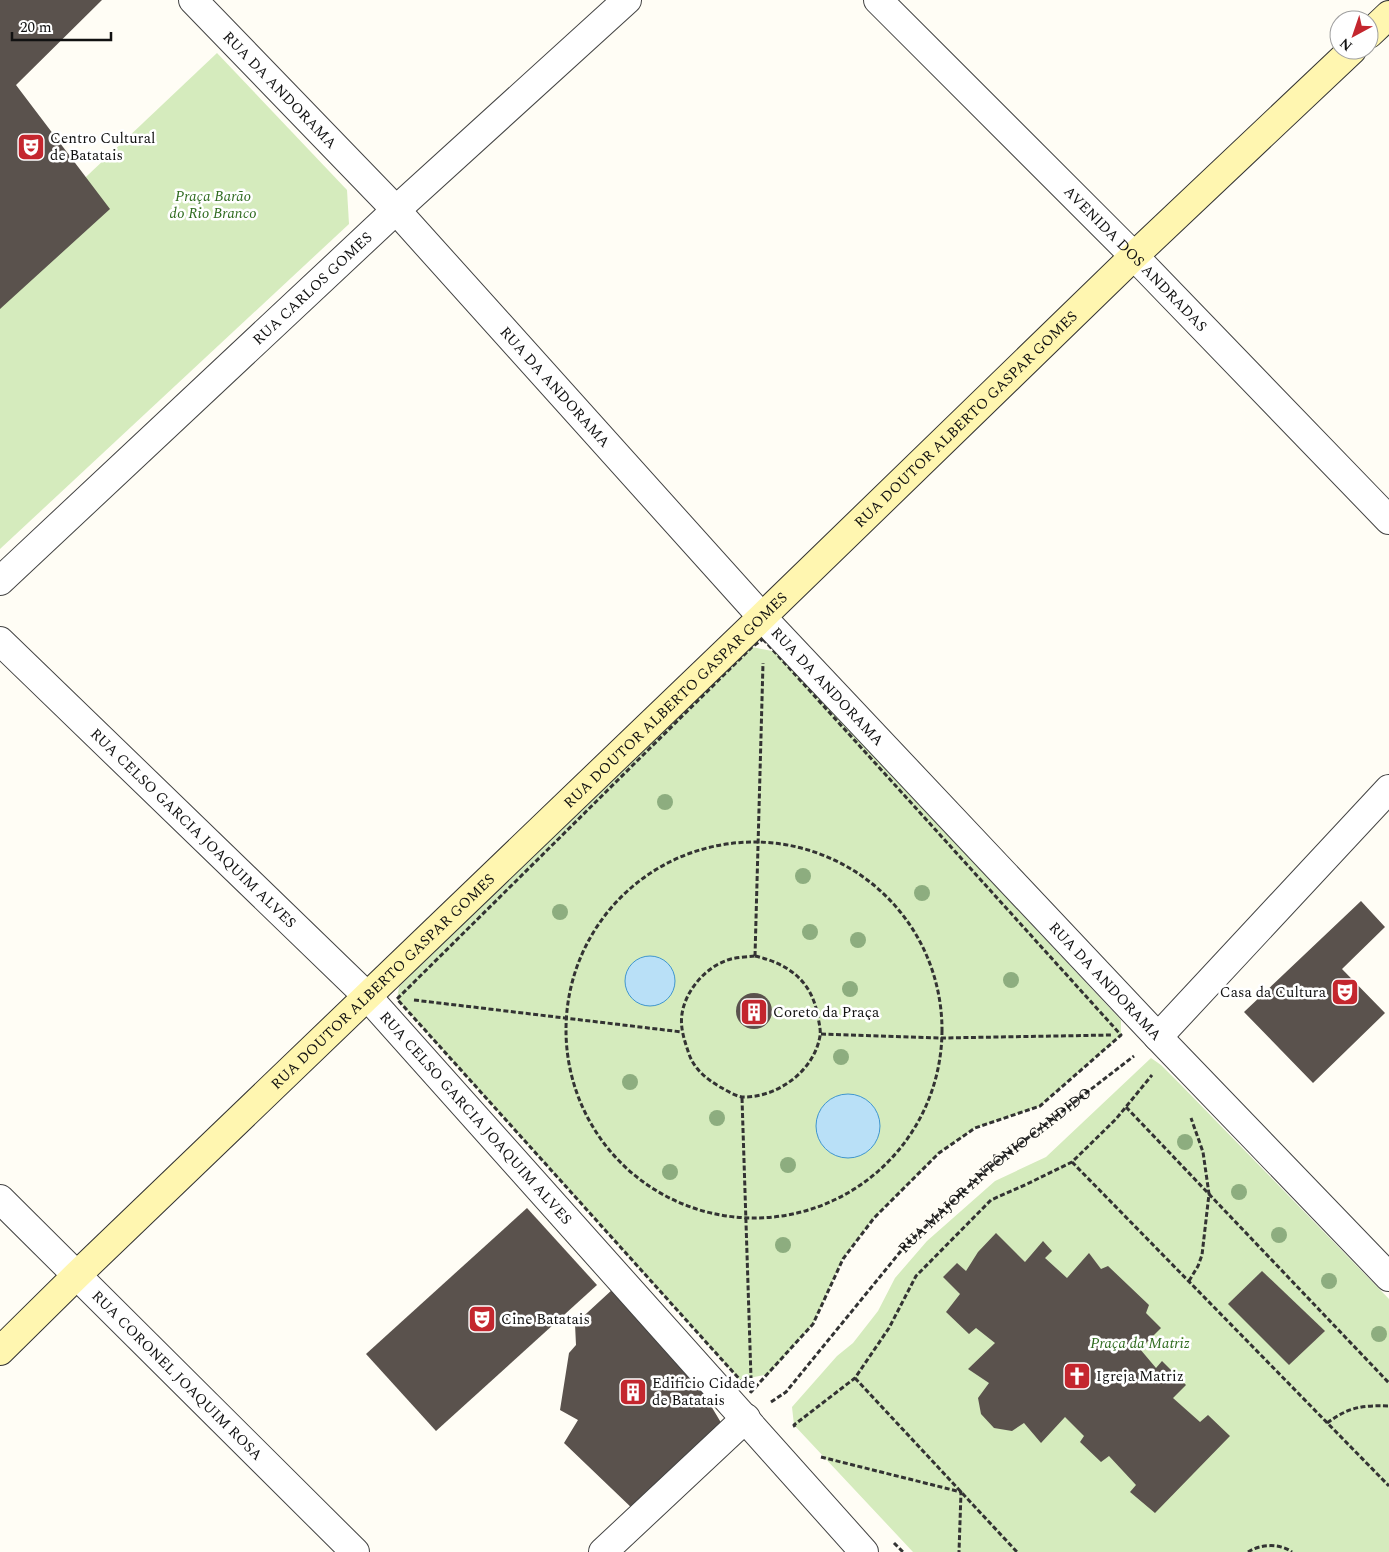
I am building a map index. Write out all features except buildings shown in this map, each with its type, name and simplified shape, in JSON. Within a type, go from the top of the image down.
[{"type":"main road","points":[[1379,24],[1389,15]]},
{"type":"main road","name":"RUA DOUTOR ALBERTO GASPAR GOMES","points":[[0,1351],[367,996],[763,628],[1134,256],[1341,60]]},
{"type":"street","name":"RUA DA ANDORAMA","points":[[193,0],[396,210],[763,628],[1389,1278]]},
{"type":"street","name":"RUA CARLOS GOMES","points":[[0,581],[396,210],[627,0]]},
{"type":"street","name":"AVENIDA DOS ANDRADAS","points":[[878,0],[1134,256],[1389,520]]},
{"type":"street","name":"RUA CELSO GARCIA JOAQUIM ALVES","points":[[0,641],[367,996],[864,1552]]},
{"type":"street","points":[[1158,1037],[1389,789]]},
{"type":"street","name":"RUA CORONEL JOAQUIM ROSA","points":[[0,1199],[355,1552]]},
{"type":"street","points":[[603,1552],[746,1418]]},
{"type":"path","points":[[763,628],[763,649]]},
{"type":"path","points":[[397,998],[752,647],[763,628]]},
{"type":"path","points":[[763,628],[1121,1035]]},
{"type":"path","points":[[755,956],[763,659]]},
{"type":"path","points":[[759,844],[819,852],[874,884],[915,930],[939,989],[943,1051],[926,1111],[890,1162],[840,1199],[780,1218],[718,1216],[660,1194],[611,1154],[579,1101],[565,1040],[571,978],[598,922],[641,877],[696,849],[759,844]]},
{"type":"path","points":[[755,956],[771,960],[790,969],[806,984],[816,1003],[821,1034],[808,1065],[793,1080],[774,1091],[742,1098],[726,1091],[706,1078],[690,1060],[682,1032],[682,1014],[690,991],[705,973],[726,961],[755,956]]},
{"type":"path","points":[[397,998],[682,1032]]},
{"type":"path","points":[[397,998],[751,1392]]},
{"type":"path","points":[[821,1034],[942,1038],[1121,1035]]},
{"type":"path","points":[[751,1392],[813,1324],[843,1258],[874,1218],[939,1153],[975,1128],[1040,1106],[1121,1035]]},
{"type":"path","name":"RUA MAJOR ANTÔNIO CANDIDO","points":[[746,1418],[786,1392],[905,1246],[985,1171],[1158,1037]]},
{"type":"path","points":[[794,1426],[855,1378],[889,1328],[916,1276],[991,1200],[1072,1162],[1126,1107],[1155,1072]]},
{"type":"path","points":[[742,1098],[751,1392]]},
{"type":"path","points":[[1126,1107],[1389,1384]]},
{"type":"path","points":[[1188,1114],[1193,1122],[1203,1152],[1208,1194],[1202,1255],[1189,1281]]},
{"type":"path","points":[[1072,1162],[1389,1486]]},
{"type":"path","points":[[855,1378],[1017,1552]]},
{"type":"path","points":[[1327,1423],[1342,1412],[1359,1406],[1389,1406]]},
{"type":"path","points":[[813,1455],[961,1492]]},
{"type":"path","points":[[958,1552],[961,1492]]},
{"type":"path","points":[[1248,1552],[1263,1546],[1276,1546],[1292,1552]]},
{"type":"green space","name":"Praça Barão do Rio Branco","points":[[217,53],[347,190],[349,224],[0,549],[0,298],[70,192]]},
{"type":"green space","points":[[752,647],[777,652],[1121,1020],[1121,1035],[1040,1106],[975,1128],[939,1153],[874,1218],[843,1258],[813,1324],[769,1374],[740,1380],[397,999],[399,987],[418,967]]},
{"type":"green space","name":"Praça da Matriz","points":[[1151,1058],[1161,1065],[1182,1086],[1389,1299],[1389,1552],[913,1552],[794,1425],[792,1407],[837,1356],[853,1343],[878,1311],[895,1278],[927,1241],[995,1181],[1046,1157]]},
{"type":"water","points":[[650,956],[668,963],[675,981],[668,999],[650,1006],[632,999],[625,981],[632,963]]},
{"type":"water","points":[[842,1094],[854,1094],[871,1103],[878,1114],[880,1126],[878,1138],[871,1149],[854,1158],[842,1158],[830,1153],[821,1144],[816,1132],[816,1120],[821,1108],[830,1099]]},
{"type":"place","name":"Centro Cultural de Batatais","points":[[31,147]]},
{"type":"place","name":"Casa da Cultura","points":[[1345,992]]},
{"type":"place","name":"Coreto da Praça","points":[[754,1012]]},
{"type":"place","name":"Cine Batatais","points":[[482,1319]]},
{"type":"place","name":"Igreja Matriz","points":[[1077,1376]]},
{"type":"place","name":"Edificio Cidade de Batatais","points":[[633,1392]]}]
